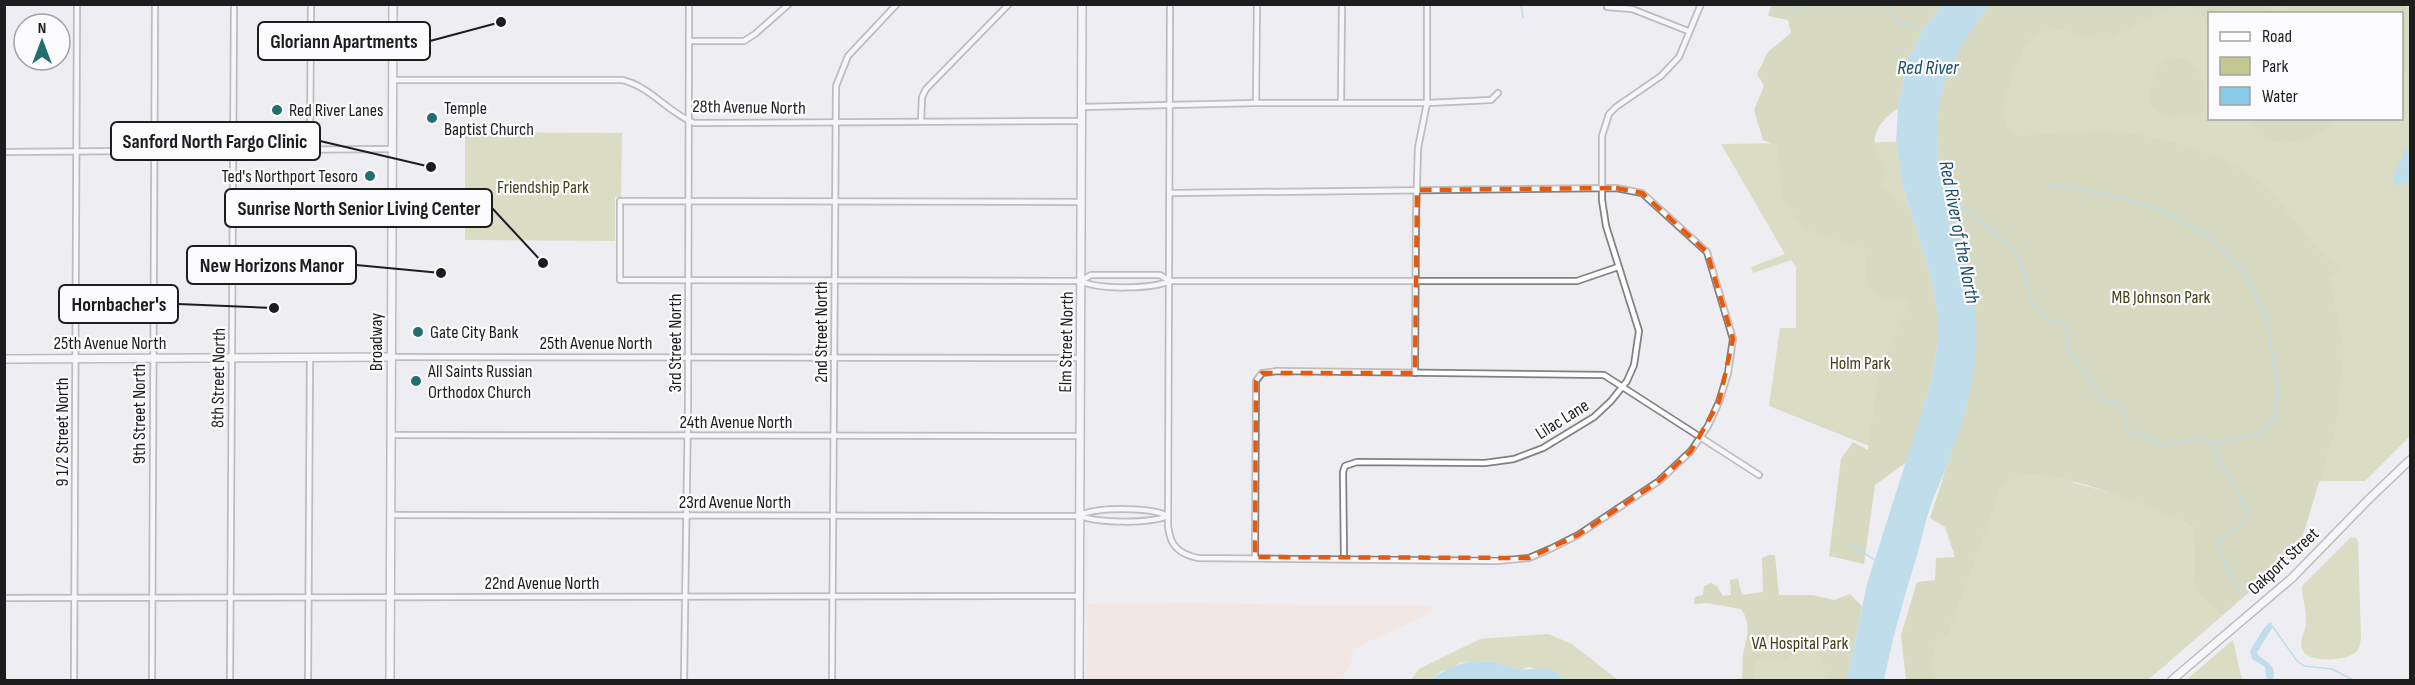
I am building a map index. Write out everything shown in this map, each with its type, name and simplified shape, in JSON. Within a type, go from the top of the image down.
[{"type":"street","name":"9 1/2 Street North","points":[[74,681],[78,4]]},
{"type":"street","name":"9th Street North","points":[[152,681],[155,4]]},
{"type":"street","name":"8th Street North","points":[[230,681],[234,4]]},
{"type":"street","points":[[310,149],[311,4]]},
{"type":"street","name":"Broadway","points":[[390,681],[393,4]]},
{"type":"street","name":"3rd Street North","points":[[684,681],[688,436],[689,4]]},
{"type":"street","points":[[690,41],[744,41],[789,4]]},
{"type":"street","name":"2nd Street North","points":[[832,681],[836,86],[848,56],[897,4]]},
{"type":"street","points":[[921,121],[922,97],[926,89],[1009,4]]},
{"type":"street","name":"Elm Street North","points":[[1079,681],[1082,4]]},
{"type":"street","points":[[1170,4],[1168,516],[1171,543],[1187,555],[1198,558],[1497,561],[1529,558],[1578,534],[1659,481],[1677,466],[1701,437],[1719,402],[1728,372],[1732,339],[1707,252],[1642,193],[1634,190],[1602,189],[1171,193]]},
{"type":"street","points":[[1256,103],[1257,4]]},
{"type":"street","points":[[1341,102],[1342,4]]},
{"type":"street","points":[[1415,373],[1418,148],[1427,103],[1427,4]]},
{"type":"street","name":"Lilac Lane","points":[[1344,559],[1343,472],[1345,466],[1358,462],[1485,463],[1514,459],[1543,448],[1594,417],[1623,385],[1634,365],[1639,331],[1606,226],[1602,189],[1602,136],[1610,114],[1667,70],[1679,57],[1701,4]]},
{"type":"street","points":[[1607,6],[1632,9],[1688,31]]},
{"type":"street","name":"28th Avenue North","points":[[393,80],[622,80],[635,82],[693,123],[1082,121]]},
{"type":"street","points":[[1082,107],[1341,102],[1427,103],[1491,100],[1497,93]]},
{"type":"street","points":[[4,152],[392,149]]},
{"type":"street","points":[[1082,202],[620,201],[620,280],[1082,281],[1092,286],[1158,286],[1170,281],[1577,281],[1618,267]]},
{"type":"street","points":[[1082,281],[1091,275],[1160,275],[1170,281]]},
{"type":"street","name":"25th Avenue North","points":[[4,359],[153,357],[1080,358]]},
{"type":"street","points":[[308,681],[310,357]]},
{"type":"street","points":[[1255,557],[1256,381],[1262,373],[1276,370],[1604,375],[1623,385],[1759,475]]},
{"type":"street","name":"24th Avenue North","points":[[391,435],[1080,436]]},
{"type":"street","name":"Oakport Street","points":[[2172,681],[2292,578],[2369,498],[2410,460]]},
{"type":"street","points":[[1080,516],[1091,510],[1157,511],[1168,516]]},
{"type":"street","name":"23rd Avenue North","points":[[391,515],[1080,516]]},
{"type":"street","points":[[1080,516],[1091,520],[1157,521],[1168,516]]},
{"type":"street","name":"22nd Avenue North","points":[[4,598],[1080,596]]},
{"type":"highlighted area","points":[[1616,188],[1642,193],[1707,252],[1733,339],[1719,402],[1691,451],[1659,481],[1578,535],[1529,558],[1255,557],[1256,381],[1262,373],[1415,373],[1417,190]]},
{"type":"shaded area","points":[[1087,604],[1431,605],[1431,613],[1353,649],[1351,662],[1342,680],[1087,680]]},
{"type":"green space","name":"MB Johnson Park","points":[[2401,4],[2410,8],[2410,436],[2365,481],[2071,482],[2152,506],[2193,528],[2194,583],[2197,592],[2222,616],[2148,680],[1936,680],[1932,666],[1937,642],[2000,490],[2008,481],[1942,480],[1966,408],[1990,5]]},
{"type":"green space","points":[[2401,4],[2410,8],[2410,71],[2403,71],[2403,12],[2292,12],[2280,5]]},
{"type":"green space","points":[[1771,5],[1942,5],[1922,32],[1907,61],[1898,109],[1886,118],[1875,136],[1875,150],[1885,173],[1883,187],[1910,209],[1931,277],[1937,311],[1937,346],[1930,386],[1908,461],[1875,485],[1864,564],[1829,556],[1841,459],[1853,442],[1868,450],[1880,366],[1911,300],[1884,300],[1867,286],[1864,249],[1803,229],[1782,196],[1778,146],[1763,140],[1754,110],[1764,86],[1757,74],[1768,52],[1791,33],[1788,20],[1768,16]]},
{"type":"green space","name":"MB Johnson Park","points":[[1990,5],[2188,5],[2171,8],[2110,39],[2096,40],[2052,28],[2034,35],[2023,50],[2011,77],[2003,106],[2005,125],[2017,136],[2102,131],[2140,135],[2177,143],[2224,160],[2249,174],[2273,194],[2320,252],[2339,265],[2330,278],[2344,353],[2335,430],[2299,548],[2222,616],[2197,592],[2194,583],[2193,528],[2186,523],[2129,499],[2057,477],[2037,474],[2022,475],[2012,479],[2000,490],[1947,636],[1937,642],[1932,667],[1936,680],[1906,680],[1901,635],[1917,582],[1935,580],[1936,558],[1955,557],[1945,527],[1930,518],[1966,408],[1975,358],[1949,206],[1939,166],[1936,127],[1939,100],[1952,60],[1967,34]]},
{"type":"green space","points":[[2190,5],[2265,5],[2273,12],[2208,12],[2208,25],[2201,11]]},
{"type":"green space","points":[[2169,57],[2190,63],[2199,73],[2205,94],[2201,112],[2169,116],[2154,110],[2150,93],[2158,69]]},
{"type":"green space","points":[[2251,120],[2335,120],[2311,136],[2289,143],[2268,140],[2255,130]]},
{"type":"green space","name":"Friendship Park","points":[[465,132],[622,133],[621,197],[615,197],[615,241],[465,240]]},
{"type":"green space","name":"Holm Park","points":[[1896,142],[1902,183],[1931,277],[1937,311],[1904,460],[1769,406],[1780,328],[1796,328],[1796,267],[1791,260],[1753,273],[1751,267],[1785,254],[1721,144]]},
{"type":"green space","points":[[2351,537],[2358,541],[2361,639],[2359,646],[2351,655],[2337,659],[2320,659],[2307,655],[2303,651],[2301,640],[2306,619],[2302,586]]},
{"type":"green space","name":"VA Hospital Park","points":[[1775,555],[1779,595],[1813,595],[1834,600],[1850,594],[1862,606],[1847,680],[1830,680],[1823,669],[1823,659],[1811,650],[1796,652],[1785,660],[1755,660],[1754,680],[1742,679],[1743,653],[1748,629],[1741,609],[1707,603],[1694,604],[1695,597],[1703,595],[1704,586],[1711,583],[1717,586],[1723,596],[1731,595],[1730,580],[1738,579],[1742,595],[1763,592],[1762,558]]},
{"type":"green space","name":"VA Hospital Park","points":[[1749,603],[1862,606],[1847,680],[1749,680]]},
{"type":"green space","points":[[1548,634],[1572,644],[1618,680],[1564,680],[1558,673],[1528,667],[1521,670],[1489,661],[1478,663],[1473,661],[1460,663],[1452,670],[1442,671],[1430,680],[1411,680],[1419,669],[1480,639]]},
{"type":"green space","points":[[2233,640],[2242,680],[2186,680]]},
{"type":"water","name":"Red River","points":[[1942,4],[1990,5],[1957,53],[1940,100],[1937,124],[1942,177],[1972,292],[1976,322],[1975,362],[1962,423],[1926,519],[1884,680],[1847,680],[1867,584],[1930,386],[1937,346],[1937,311],[1931,277],[1902,183],[1896,142],[1898,109],[1907,61],[1922,32]]},
{"type":"water","points":[[2405,149],[2410,151],[2410,182],[2398,186],[2394,183],[2393,178]]},
{"type":"water","points":[[2271,622],[2273,627],[2257,652],[2273,668],[2273,680],[2267,680],[2265,667],[2252,659],[2250,651],[2264,628]]},
{"type":"water","points":[[1473,661],[1478,663],[1489,661],[1521,670],[1545,668],[1558,673],[1564,680],[1430,680],[1450,668]]},
{"type":"waterway","points":[[1521,4],[1523,18]]},
{"type":"waterway","points":[[1787,17],[1807,4]]},
{"type":"waterway","points":[[1885,4],[1892,10],[1895,20],[1901,26],[1909,23],[1923,32]]},
{"type":"waterway","points":[[2228,4],[2230,12]]},
{"type":"waterway","points":[[2049,184],[2111,195],[2164,211],[2210,238],[2247,276],[2266,316],[2279,394],[2274,419],[2261,433],[2215,444]]},
{"type":"waterway","name":"Red River of the North","points":[[1947,197],[1985,225],[2018,256],[2036,310],[2047,319],[2064,324],[2069,332],[2067,349],[2094,384],[2101,398],[2107,403],[2115,402],[2124,405],[2125,428],[2162,446],[2187,441],[2212,440],[2218,460],[2249,510],[2242,523],[2218,543],[2218,551],[2243,595]]},
{"type":"waterway","points":[[1847,543],[1877,561]]},
{"type":"waterway","points":[[2268,624],[2273,627],[2297,661],[2304,666],[2332,669],[2353,680]]},
{"type":"place","name":"Gloriann Apartments","points":[[501,22]]},
{"type":"place","name":"Red River Lanes","points":[[277,110]]},
{"type":"place","name":"Temple Baptist Church","points":[[432,118]]},
{"type":"place","name":"Sanford North Fargo Clinic","points":[[431,167]]},
{"type":"place","name":"Ted's Northport Tesoro","points":[[370,176]]},
{"type":"place","name":"Sunrise North Senior Living Center","points":[[543,263]]},
{"type":"place","name":"New Horizons Manor","points":[[441,273]]},
{"type":"place","name":"Hornbacher's","points":[[274,308]]},
{"type":"place","name":"Gate City Bank","points":[[418,332]]},
{"type":"place","name":"All Saints Russian Orthodox Church","points":[[416,381]]}]
